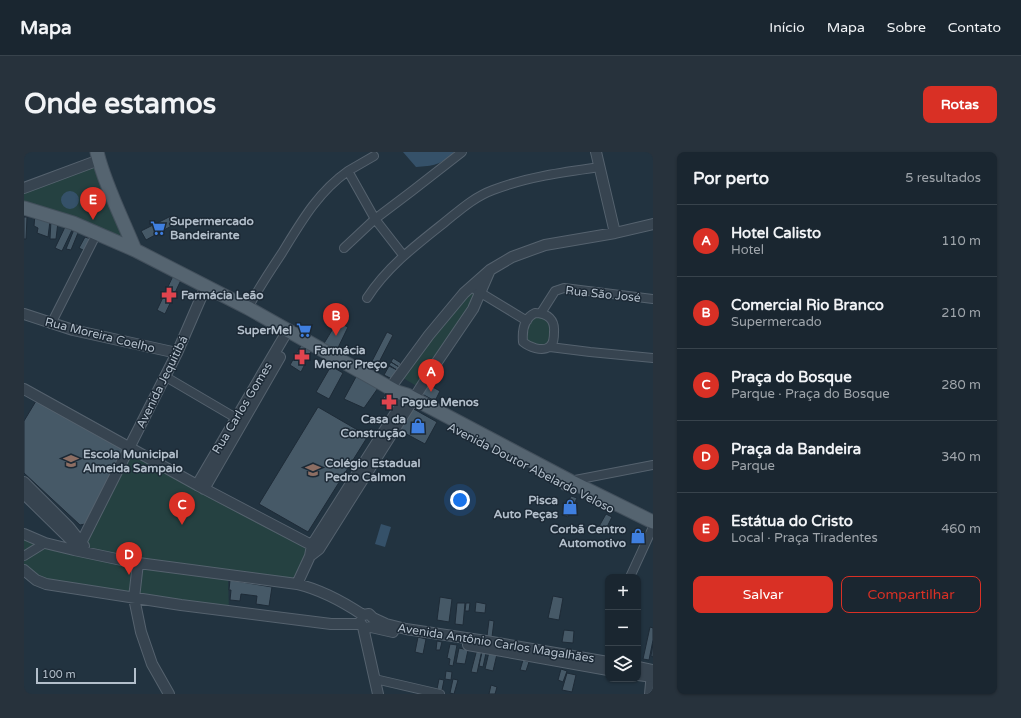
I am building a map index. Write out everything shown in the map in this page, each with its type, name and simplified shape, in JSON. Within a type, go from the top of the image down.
[{"type":"main road","points":[[98,156],[135,250]]},
{"type":"main road","name":"Avenida Doutor Abelardo Veloso","points":[[24,208],[73,223],[97,233],[135,250],[206,286],[291,332],[403,397],[471,434],[568,484],[584,486],[653,527]]},
{"type":"street","points":[[344,248],[375,219],[462,152]]},
{"type":"street","points":[[596,152],[614,233]]},
{"type":"street","points":[[24,188],[98,156]]},
{"type":"street","points":[[248,308],[307,212],[325,190],[339,177],[374,156]]},
{"type":"street","points":[[367,298],[384,274],[403,255],[474,199],[493,190],[555,174],[600,167]]},
{"type":"street","points":[[348,171],[375,219],[403,255]]},
{"type":"street","points":[[297,584],[314,550],[403,397],[429,335],[471,287],[490,270],[512,257],[545,245],[614,233],[653,224]]},
{"type":"street","points":[[51,324],[97,233]]},
{"type":"street","points":[[403,397],[451,340],[481,294],[490,270]]},
{"type":"street","name":"Avenida Jequitibá","points":[[78,546],[98,511],[166,377],[206,286]]},
{"type":"street","points":[[471,287],[527,321]]},
{"type":"street","name":"Rua São José","points":[[541,313],[555,291],[564,288],[653,299]]},
{"type":"street","points":[[550,346],[554,337],[554,323],[547,315],[541,313],[530,316],[523,331],[523,342],[528,346],[537,349],[550,346],[590,352],[653,358]]},
{"type":"street","name":"Rua Moreira Coelho","points":[[24,314],[51,324],[177,354]]},
{"type":"street","name":"Rua Carlos Gomes","points":[[200,487],[291,332]]},
{"type":"street","points":[[166,377],[240,420]]},
{"type":"street","points":[[24,389],[314,550]]},
{"type":"street","points":[[584,486],[653,465]]},
{"type":"street","points":[[24,482],[78,546]]},
{"type":"street","points":[[24,494],[78,546],[88,553],[138,563],[244,578],[283,581],[323,591],[343,602],[366,622],[378,694]]},
{"type":"street","points":[[631,574],[653,527]]},
{"type":"street","points":[[24,534],[45,543],[78,546]]},
{"type":"street","points":[[24,556],[45,543]]},
{"type":"street","points":[[138,563],[134,598],[145,645],[152,664],[169,694]]},
{"type":"street","points":[[24,570],[36,580],[46,584],[181,605],[323,623],[366,622],[546,655],[605,669]]},
{"type":"street","name":"Avenida Antônio Carlos Magalhães","points":[[546,655],[605,662]]},
{"type":"street","points":[[641,668],[652,673]]},
{"type":"street","points":[[641,675],[652,673]]},
{"type":"street","points":[[649,694],[652,673]]},
{"type":"street","points":[[375,678],[440,694]]},
{"type":"green space","points":[[99,161],[135,250],[24,208],[24,188]]},
{"type":"green space","points":[[479,272],[489,274],[479,298],[418,387],[400,376],[471,280]]},
{"type":"green space","points":[[540,315],[554,323],[548,346],[537,349],[524,342],[528,319]]},
{"type":"green space","points":[[129,448],[312,545],[297,584],[228,576],[229,611],[46,584],[24,570],[24,534],[73,550]]},
{"type":"water","points":[[403,152],[454,152],[445,160],[436,164],[416,167]]},
{"type":"water","points":[[66,191],[74,191],[79,196],[77,207],[74,209],[66,209],[61,204],[61,196]]},
{"type":"water","points":[[381,524],[391,527],[385,547],[375,544]]},
{"type":"building","points":[[35,215],[50,221],[48,237],[37,233],[38,228],[34,226]]},
{"type":"building","name":"Supermercado Bandeirante","points":[[171,216],[175,224],[146,240],[141,231]]},
{"type":"building","points":[[24,217],[27,217],[26,239],[24,239]]},
{"type":"building","points":[[51,220],[58,222],[56,239],[50,239]]},
{"type":"building","points":[[65,227],[72,230],[62,251],[55,248]]},
{"type":"building","points":[[75,227],[80,228],[71,250],[66,249]]},
{"type":"building","points":[[85,237],[91,239],[85,251],[79,248]]},
{"type":"building","name":"Farmácia Leão","points":[[173,276],[181,280],[165,314],[157,310]]},
{"type":"building","points":[[337,322],[348,327],[336,352],[323,345]]},
{"type":"building","points":[[387,332],[393,335],[375,370],[369,367]]},
{"type":"building","name":"Farmácia Menor Preço","points":[[303,342],[313,348],[301,372],[290,365]]},
{"type":"building","points":[[393,358],[401,363],[399,367],[391,362]]},
{"type":"building","points":[[391,362],[399,367],[397,370],[389,365]]},
{"type":"building","points":[[331,366],[343,373],[329,399],[316,392]]},
{"type":"building","points":[[389,366],[397,370],[392,379],[384,375]]},
{"type":"building","points":[[357,375],[378,388],[364,408],[344,399]]},
{"type":"building","points":[[427,384],[440,391],[435,401],[422,394]]},
{"type":"building","name":"Pague Menos","points":[[386,394],[397,402],[391,410],[380,402]]},
{"type":"building","name":"Escola Municipal Almeida Sampaio","points":[[36,401],[121,446],[123,450],[85,524],[80,525],[24,473],[24,421]]},
{"type":"building","name":"Colégio Estadual Pedro Calmon","points":[[318,407],[368,436],[308,532],[259,504]]},
{"type":"building","name":"Casa da Construção","points":[[412,408],[437,422],[425,444],[399,430]]},
{"type":"building","name":"Pisca Auto Peças","points":[[571,496],[577,498],[568,517],[562,515]]},
{"type":"building","points":[[606,514],[612,517],[604,533],[597,530]]},
{"type":"building","name":"Corbã Centro Automotivo","points":[[637,528],[646,532],[640,545],[631,541]]},
{"type":"building","points":[[230,580],[272,587],[269,606],[256,604],[257,596],[241,594],[240,601],[230,600]]},
{"type":"building","points":[[553,596],[563,598],[559,620],[548,618]]},
{"type":"building","points":[[440,597],[452,599],[449,622],[437,620]]},
{"type":"building","points":[[476,602],[486,604],[485,613],[475,612]]},
{"type":"building","points":[[457,603],[465,603],[463,625],[455,624]]},
{"type":"building","points":[[466,603],[470,603],[469,611],[465,611]]},
{"type":"building","points":[[489,620],[494,621],[492,637],[487,636]]},
{"type":"building","points":[[650,627],[653,628],[653,640],[649,660],[643,659]]},
{"type":"building","points":[[564,630],[574,631],[573,643],[562,642]]},
{"type":"building","points":[[418,637],[426,639],[423,654],[415,652]]},
{"type":"building","points":[[437,641],[442,642],[440,650],[436,650]]},
{"type":"building","points":[[450,644],[457,645],[453,666],[449,665],[450,659],[447,658]]},
{"type":"building","points":[[653,644],[653,657],[651,656]]},
{"type":"building","points":[[459,648],[468,650],[465,664],[456,663]]},
{"type":"building","points":[[477,649],[482,650],[477,673],[471,672]]},
{"type":"building","points":[[482,652],[486,653],[483,667],[479,666]]},
{"type":"building","points":[[489,652],[497,654],[493,671],[485,669]]},
{"type":"building","points":[[523,660],[529,662],[526,671],[520,670]]},
{"type":"building","points":[[561,669],[567,671],[563,682],[558,680]]},
{"type":"building","points":[[446,671],[452,672],[451,680],[445,679]]},
{"type":"building","points":[[567,673],[576,675],[572,692],[562,690]]},
{"type":"building","points":[[439,679],[444,680],[442,690],[437,689]]},
{"type":"building","points":[[453,679],[458,680],[454,694],[450,693]]},
{"type":"building","points":[[491,685],[497,687],[495,694],[489,694]]},
{"type":"place","name":"Estátua do Cristo","points":[[93,220]]},
{"type":"place","name":"Supermercado Bandeirante","points":[[158,228]]},
{"type":"place","name":"Farmácia Leão","points":[[169,295]]},
{"type":"place","name":"SuperMel","points":[[304,330]]},
{"type":"place","name":"Comercial Rio Branco","points":[[336,336]]},
{"type":"place","name":"Farmácia Menor Preço","points":[[302,357]]},
{"type":"place","name":"Hotel Calisto","points":[[431,392]]},
{"type":"place","name":"Pague Menos","points":[[389,402]]},
{"type":"place","name":"Casa da Construção","points":[[418,426]]},
{"type":"place","name":"Escola Municipal Almeida Sampaio","points":[[71,461]]},
{"type":"place","name":"Colégio Estadual Pedro Calmon","points":[[313,470]]},
{"type":"place","name":"Pisca Auto Peças","points":[[570,507]]},
{"type":"place","name":"Praça do Bosque","points":[[182,525]]},
{"type":"place","name":"Corbã Centro Automotivo","points":[[638,536]]},
{"type":"place","name":"Praça da Bandeira","points":[[129,575]]}]
